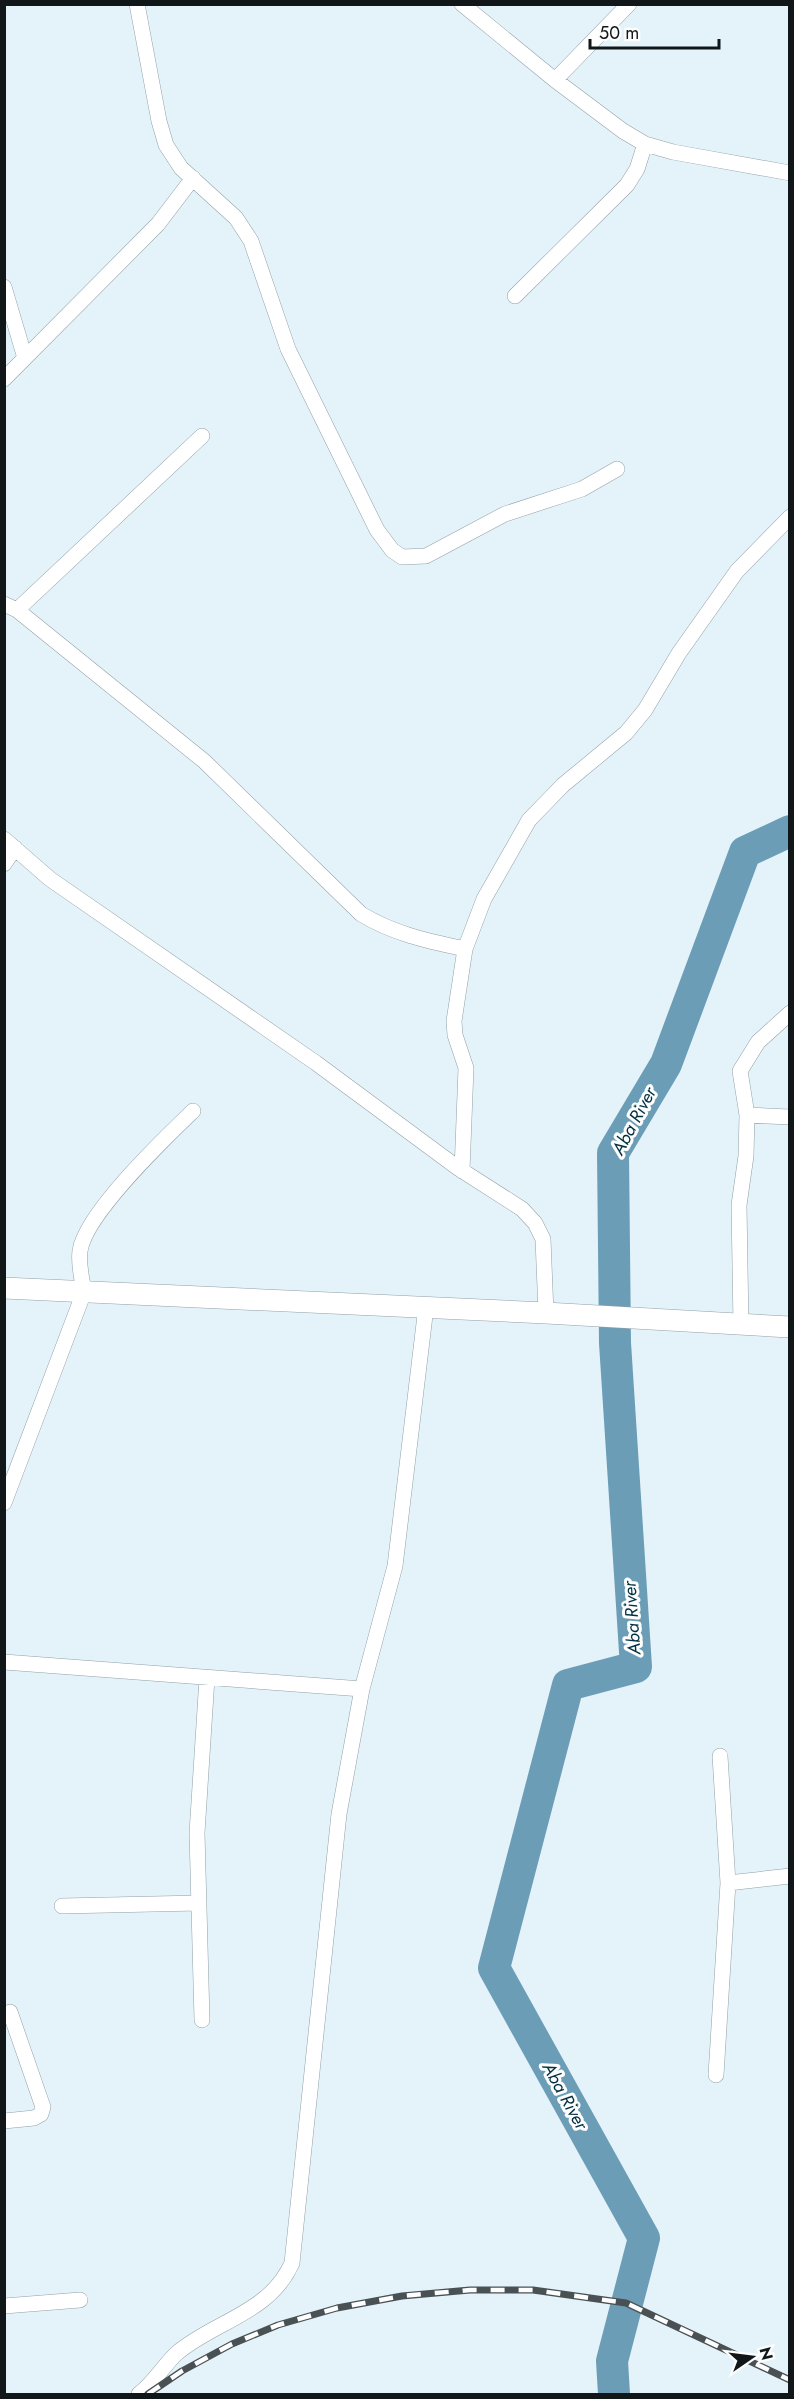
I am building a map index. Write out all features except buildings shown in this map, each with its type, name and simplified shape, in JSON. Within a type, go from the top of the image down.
[{"type":"street","points":[[137,4],[164,137],[181,168],[236,218],[251,242],[288,349],[377,530],[392,550],[402,556],[426,556],[506,514],[582,489],[616,470]]},
{"type":"street","points":[[462,4],[622,132],[645,144],[673,152],[789,173]]},
{"type":"street","points":[[555,80],[629,4]]},
{"type":"street","points":[[515,296],[627,185],[637,169],[645,144]]},
{"type":"street","points":[[4,379],[158,224],[193,178]]},
{"type":"street","points":[[4,287],[25,358]]},
{"type":"street","points":[[202,436],[11,607],[204,761],[361,914],[386,929],[465,949]]},
{"type":"street","points":[[462,1171],[466,1068],[455,1035],[454,1021],[465,949],[484,899],[529,820],[563,785],[626,733],[645,710],[679,653],[737,571],[789,518]]},
{"type":"street","points":[[4,864],[10,844],[50,879],[316,1063],[462,1171],[522,1209],[536,1223],[543,1239],[546,1313]]},
{"type":"street","points":[[741,1326],[739,1205],[746,1156],[747,1115],[740,1071],[758,1042],[789,1013]]},
{"type":"street","points":[[4,1503],[84,1292],[79,1263],[80,1248],[86,1235],[103,1208],[138,1166],[193,1111]]},
{"type":"street","points":[[747,1115],[789,1117]]},
{"type":"street","points":[[4,1288],[426,1307],[789,1327]]},
{"type":"street","points":[[139,2394],[149,2387],[177,2353],[262,2301],[284,2283],[292,2263],[339,1814],[362,1689],[395,1566],[426,1307]]},
{"type":"street","points":[[4,1662],[362,1689]]},
{"type":"street","points":[[202,2020],[197,1833],[207,1678]]},
{"type":"street","points":[[716,2075],[728,1883],[720,1756]]},
{"type":"street","points":[[728,1883],[789,1876]]},
{"type":"street","points":[[62,1906],[199,1903]]},
{"type":"street","points":[[4,2121],[34,2118],[41,2114],[43,2107],[10,2012]]},
{"type":"street","points":[[4,2307],[80,2300]]},
{"type":"waterway","name":"Aba River","points":[[614,2394],[612,2361],[644,2238],[494,1968],[568,1685],[636,1667],[615,1343],[613,1153],[666,1064],[745,852],[790,831]]},
{"type":"railway","points":[[148,2394],[182,2371],[232,2344],[278,2325],[337,2308],[402,2296],[470,2290],[533,2290],[626,2303],[790,2380]]}]
